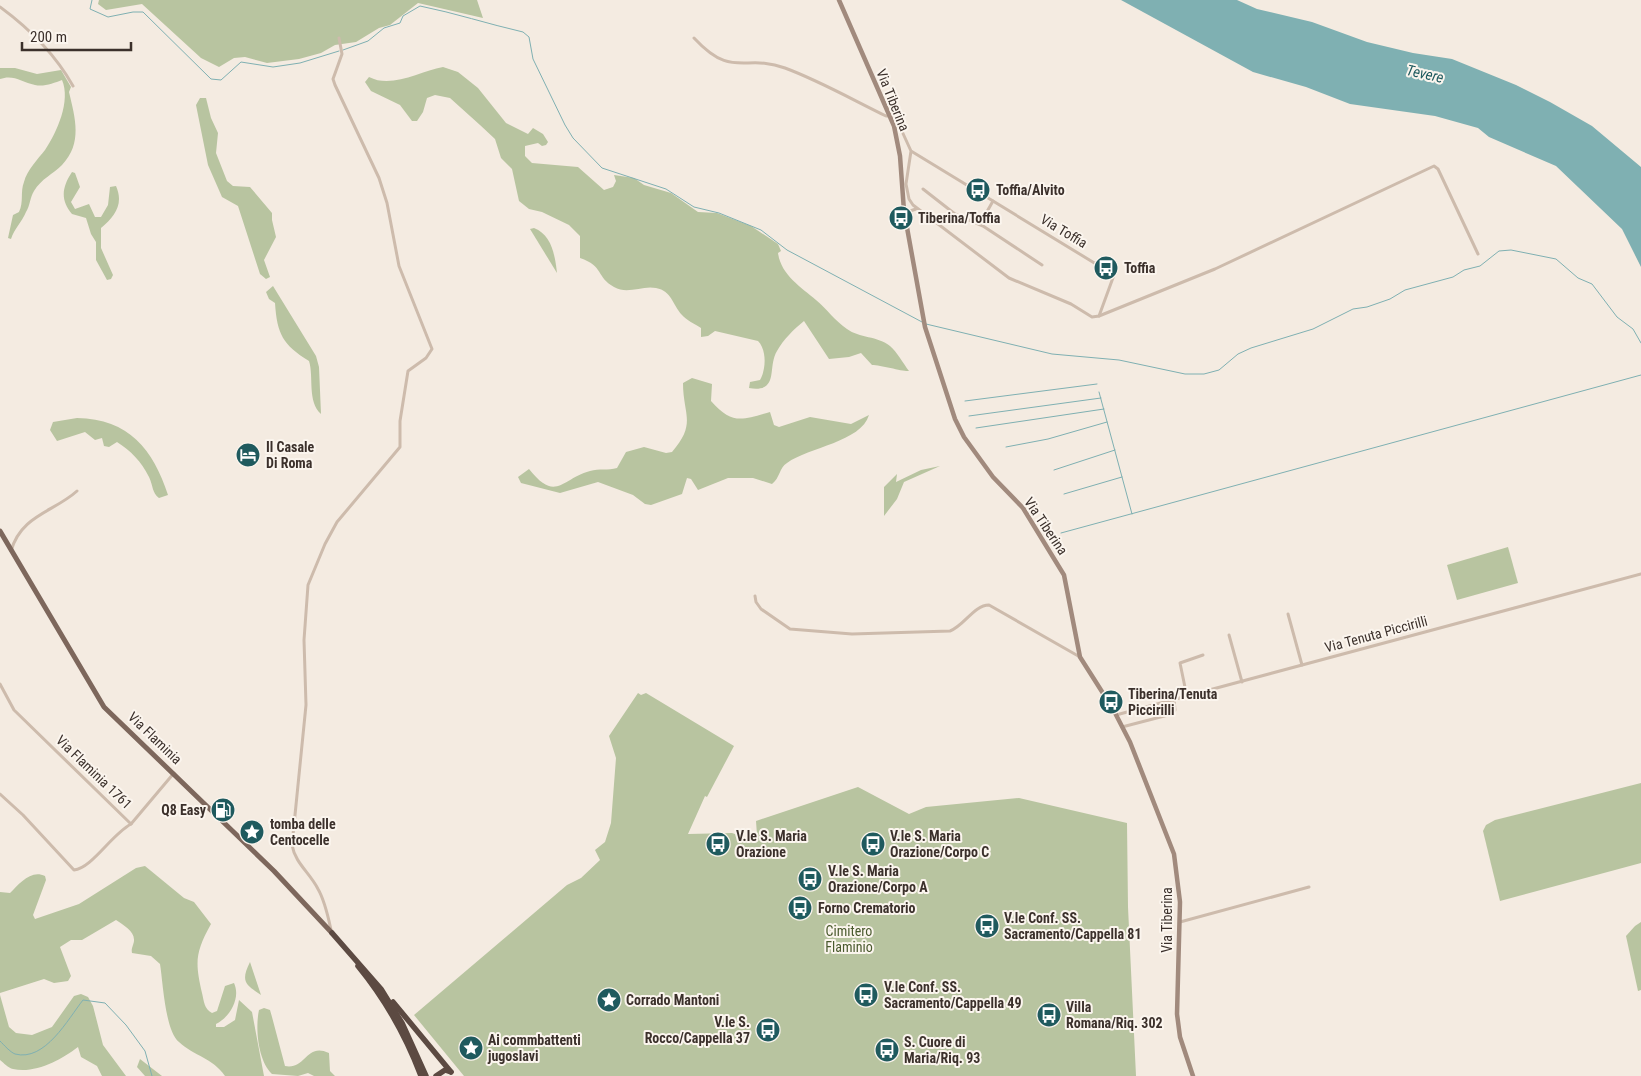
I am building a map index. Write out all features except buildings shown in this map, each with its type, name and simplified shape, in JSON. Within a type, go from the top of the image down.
[{"type":"highway","name":"Via Flaminia","points":[[332,933],[381,988],[402,1023],[426,1076]]},
{"type":"highway","name":"Via Flaminia","points":[[332,933],[386,1004],[400,1029],[421,1076]]},
{"type":"highway","points":[[381,988],[453,1074]]},
{"type":"highway","points":[[436,1076],[439,1072],[453,1074]]},
{"type":"main road","name":"Via Tiberina","points":[[839,0],[890,116],[900,156],[904,211],[925,327],[944,389],[964,437],[1003,490],[1023,508],[1064,575],[1080,657],[1122,727],[1174,854],[1180,890],[1177,1014],[1180,1037],[1192,1076]]},
{"type":"main road","name":"Via Flaminia","points":[[0,532],[100,702],[274,871],[332,933]]},
{"type":"street","points":[[0,7],[26,26],[59,62],[73,86]]},
{"type":"street","points":[[332,933],[321,895],[314,881],[298,863],[292,844],[306,705],[304,640],[306,596],[312,575],[331,532],[400,447],[400,421],[408,371],[426,358],[432,349],[399,266],[387,202],[379,178],[334,85],[333,79],[342,54],[339,38]]},
{"type":"street","points":[[694,38],[705,50],[728,63],[783,67],[890,116],[896,116],[911,151],[906,184],[909,200],[917,209],[1009,278],[1071,304],[1092,316],[1099,316],[1215,269],[1434,166],[1438,169],[1478,254]]},
{"type":"street","name":"Via Toffia","points":[[911,151],[1114,275],[1099,316]]},
{"type":"street","points":[[923,189],[955,214],[980,224],[1042,265]]},
{"type":"street","points":[[980,224],[993,201]]},
{"type":"street","points":[[904,211],[917,209]]},
{"type":"street","points":[[906,222],[910,211]]},
{"type":"street","points":[[11,552],[18,535],[35,517],[77,491]]},
{"type":"street","name":"Via Tenuta Piccirilli","points":[[1116,716],[1641,574]]},
{"type":"street","points":[[755,596],[760,609],[786,628],[844,634],[950,631],[959,626],[980,607],[988,605],[1080,657]]},
{"type":"street","points":[[1288,614],[1302,665]]},
{"type":"street","points":[[1229,634],[1242,682]]},
{"type":"street","points":[[1187,696],[1180,663],[1203,655]]},
{"type":"street","name":"Via Flaminia 1761","points":[[0,684],[14,710],[131,824],[174,773]]},
{"type":"street","points":[[1122,727],[1172,714],[1174,700]]},
{"type":"street","points":[[0,794],[22,814],[74,870],[88,864],[118,831],[131,824]]},
{"type":"street","points":[[1179,922],[1309,887]]},
{"type":"green space","points":[[99,0],[477,0],[483,18],[418,3],[390,25],[379,28],[356,42],[335,45],[321,53],[299,59],[267,63],[245,57],[234,58],[219,67],[201,58],[142,4],[106,10],[98,4]]},
{"type":"green space","points":[[443,67],[458,72],[478,88],[506,123],[528,134],[533,128],[543,134],[548,142],[546,145],[542,146],[538,143],[525,146],[525,156],[532,163],[578,167],[604,190],[613,187],[616,181],[614,175],[634,178],[644,185],[671,193],[698,212],[717,213],[751,226],[778,244],[781,251],[778,253],[783,268],[798,285],[847,329],[857,334],[880,340],[890,346],[898,354],[909,371],[872,365],[861,353],[849,357],[829,359],[804,321],[789,335],[777,351],[769,383],[759,389],[749,388],[750,382],[760,380],[763,371],[765,360],[763,349],[758,341],[715,331],[708,336],[701,337],[701,328],[684,317],[665,292],[651,287],[624,290],[614,287],[604,279],[593,264],[580,258],[580,236],[569,225],[542,212],[529,209],[519,201],[512,169],[501,158],[495,139],[450,98],[435,95],[427,98],[423,112],[417,121],[412,121],[400,105],[371,91],[365,82],[369,77],[387,81],[396,80]]},
{"type":"green space","points":[[0,68],[15,68],[37,74],[61,70],[71,87],[69,92],[76,130],[73,148],[69,157],[37,187],[11,239],[8,238],[13,215],[19,212],[25,178],[54,134],[64,107],[65,97],[62,80],[38,85],[9,77],[0,79]]},
{"type":"green space","points":[[200,98],[206,98],[211,118],[218,133],[216,153],[227,181],[233,186],[250,187],[272,213],[276,237],[264,260],[270,277],[266,279],[260,274],[238,206],[222,197],[208,165],[196,105]]},
{"type":"green space","points":[[72,172],[75,173],[80,187],[71,202],[75,209],[89,204],[95,217],[101,217],[108,205],[110,187],[116,186],[119,198],[117,209],[101,228],[101,248],[113,275],[111,279],[107,280],[96,260],[96,242],[91,234],[86,218],[72,214],[64,199],[64,188]]},
{"type":"green space","points":[[534,228],[540,231],[549,241],[554,253],[557,273],[530,229]]},
{"type":"green space","points":[[273,286],[316,356],[319,367],[321,414],[312,396],[309,361],[287,344],[280,331],[275,303],[269,299],[266,292]]},
{"type":"green space","points":[[692,378],[712,384],[711,401],[725,414],[732,417],[745,418],[770,412],[774,425],[779,427],[810,417],[851,424],[869,415],[856,432],[787,463],[772,484],[753,478],[728,478],[698,490],[691,479],[687,478],[682,494],[651,505],[645,504],[633,495],[598,482],[560,493],[521,483],[518,477],[529,469],[546,485],[553,487],[590,471],[617,468],[626,452],[644,447],[666,453],[672,452],[680,442],[686,426],[683,383]]},
{"type":"green space","points":[[77,418],[111,424],[125,431],[136,440],[155,464],[168,495],[159,498],[157,496],[143,466],[117,442],[109,447],[104,446],[102,438],[95,440],[85,432],[57,441],[50,430],[53,422]]},
{"type":"green space","points":[[940,466],[904,482],[897,499],[884,516],[884,487],[897,474],[896,482],[921,470]]},
{"type":"green space","points":[[1508,547],[1518,583],[1457,600],[1447,565]]},
{"type":"green space","name":"Cimitero Flaminio","points":[[638,693],[641,695],[646,693],[734,746],[707,797],[705,796],[688,834],[732,833],[752,840],[757,835],[756,821],[858,787],[909,814],[926,807],[1019,798],[1127,823],[1128,907],[1136,1076],[464,1076],[414,1015],[567,885],[581,878],[600,860],[595,850],[605,842],[611,823],[616,758],[609,736]]},
{"type":"green space","points":[[1641,783],[1641,863],[1500,901],[1483,831],[1486,825],[1495,820]]},
{"type":"green space","points":[[145,866],[184,898],[194,902],[211,924],[199,950],[198,958],[198,973],[205,1004],[212,1013],[217,1011],[225,986],[234,983],[236,995],[233,1006],[226,1017],[216,1024],[216,1027],[224,1027],[235,1020],[239,1000],[252,1012],[264,1076],[225,1076],[215,1065],[179,1042],[174,1036],[168,1017],[160,964],[151,956],[132,953],[133,934],[116,920],[82,940],[71,940],[60,947],[71,976],[68,981],[54,983],[44,979],[0,993],[0,892],[10,893],[21,882],[35,874],[45,876],[46,880],[33,915],[35,919],[79,904],[136,868]]},
{"type":"green space","points":[[1641,922],[1641,990],[1638,991],[1626,936]]},
{"type":"green space","points":[[250,962],[261,995],[248,985],[245,979]]},
{"type":"green space","points":[[81,994],[88,997],[93,1006],[103,1045],[126,1076],[102,1076],[97,1066],[81,1057],[78,1047],[56,1061],[30,1070],[8,1067],[0,1060],[0,995],[9,1027],[16,1033],[32,1035],[52,1027],[74,996]]},
{"type":"green space","points":[[264,1008],[270,1010],[285,1066],[298,1064],[311,1053],[321,1051],[329,1053],[330,1071],[335,1076],[314,1076],[308,1073],[298,1076],[272,1074],[267,1068],[259,1044],[258,1017],[259,1010]]},
{"type":"green space","points":[[140,1059],[162,1076],[145,1076],[137,1067]]},
{"type":"water","name":"Tevere","points":[[1121,0],[1237,0],[1257,9],[1312,22],[1367,42],[1413,53],[1452,59],[1516,85],[1550,102],[1592,126],[1641,167],[1641,267],[1622,229],[1556,166],[1489,137],[1478,128],[1435,116],[1350,104],[1306,87],[1253,72]]},
{"type":"waterway","points":[[92,0],[90,9],[108,17],[143,12],[211,79],[221,80],[241,62],[273,67],[300,63],[339,51]]},
{"type":"waterway","points":[[343,50],[368,41],[384,28],[400,23],[403,16],[420,6],[523,32],[529,37],[533,59],[565,125],[573,138],[602,168],[666,189],[694,207],[719,213],[761,230],[787,250],[922,322]]},
{"type":"waterway","points":[[926,324],[1052,354],[1119,360],[1185,374],[1204,374],[1219,370],[1238,354],[1251,348],[1313,329],[1353,309],[1367,307],[1390,299],[1405,290],[1453,277],[1464,270],[1480,266],[1499,251],[1511,250],[1556,259],[1578,278],[1592,284],[1617,317],[1633,329],[1641,343]]},
{"type":"waterway","points":[[1061,533],[1641,375]]},
{"type":"waterway","points":[[965,401],[1097,384]]},
{"type":"waterway","points":[[1099,392],[1132,514]]},
{"type":"waterway","points":[[969,416],[1101,398]]},
{"type":"waterway","points":[[976,428],[1104,409]]},
{"type":"waterway","points":[[1006,447],[1048,439],[1107,422]]},
{"type":"waterway","points":[[1054,470],[1115,450]]},
{"type":"waterway","points":[[1064,494],[1122,477]]},
{"type":"waterway","points":[[0,1041],[15,1054],[26,1055],[36,1052],[55,1037],[83,1000],[105,1003],[126,1025],[145,1051],[152,1076]]},
{"type":"place","name":"Toffia/Alvito","points":[[978,190]]},
{"type":"place","name":"Tiberina/Toffia","points":[[901,218]]},
{"type":"place","name":"Toffia","points":[[1106,268]]},
{"type":"place","name":"Il Casale Di Roma","points":[[248,455]]},
{"type":"place","name":"Tiberina/Tenuta Piccirilli","points":[[1111,702]]},
{"type":"place","name":"Q8 Easy","points":[[223,810]]},
{"type":"place","name":"tomba delle Centocelle","points":[[252,832]]},
{"type":"place","name":"V.le S. Maria Orazione","points":[[718,844]]},
{"type":"place","name":"V.le S. Maria Orazione/Corpo C","points":[[873,844]]},
{"type":"place","name":"V.le S. Maria Orazione/Corpo A","points":[[810,879]]},
{"type":"place","name":"Forno Crematorio","points":[[800,908]]},
{"type":"place","name":"V.le Conf. SS. Sacramento/Cappella 81","points":[[987,926]]},
{"type":"place","name":"V.le Conf. SS. Sacramento/Cappella 49","points":[[866,995]]},
{"type":"place","name":"Corrado Mantoni","points":[[609,1000]]},
{"type":"place","name":"Villa Romana/Riq. 302","points":[[1049,1015]]},
{"type":"place","name":"V.le S. Rocco/Cappella 37","points":[[768,1030]]},
{"type":"place","name":"Ai commbattenti jugoslavi","points":[[471,1048]]},
{"type":"place","name":"S. Cuore di Maria/Riq. 93","points":[[887,1050]]}]
